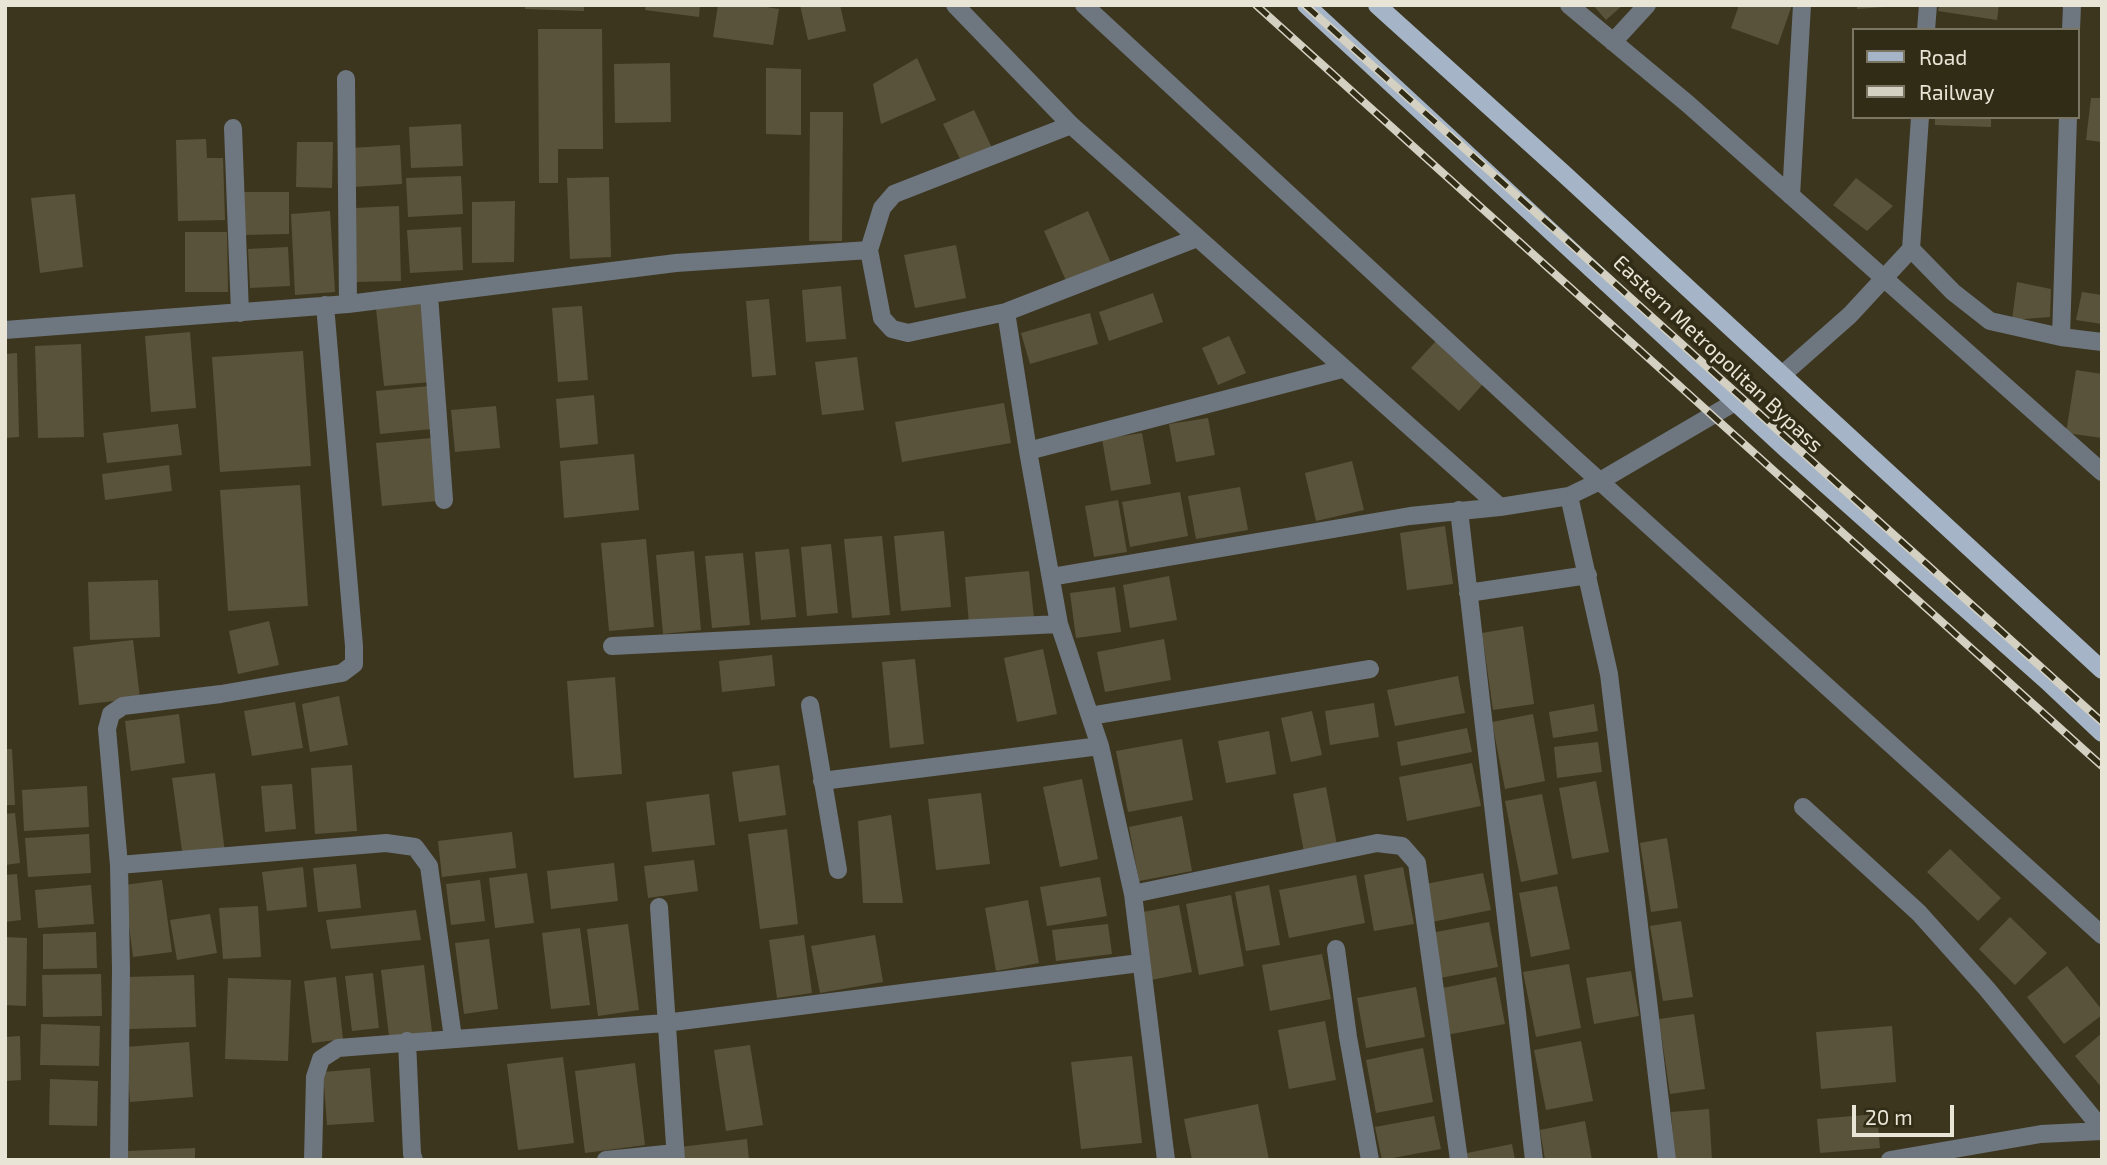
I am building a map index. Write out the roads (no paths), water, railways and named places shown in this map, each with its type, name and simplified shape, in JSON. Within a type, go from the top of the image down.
[{"type":"main road","name":"Eastern Metropolitan Bypass","points":[[1306,5],[1735,402],[2102,733]]},
{"type":"main road","points":[[1377,5],[2102,670]]},
{"type":"street","points":[[955,5],[1071,125],[1500,507]]},
{"type":"street","points":[[1084,5],[1600,481],[2102,934]]},
{"type":"street","points":[[1569,5],[1688,104],[2102,472]]},
{"type":"street","points":[[1613,42],[1647,5]]},
{"type":"street","points":[[1791,196],[1802,5]]},
{"type":"street","points":[[1926,28],[1928,5]]},
{"type":"street","points":[[2071,5],[2071,28]]},
{"type":"street","points":[[346,79],[348,304]]},
{"type":"street","points":[[1782,375],[1850,315],[1911,248],[1920,119]]},
{"type":"street","points":[[2061,337],[2068,119]]},
{"type":"street","points":[[1071,125],[894,194],[882,208],[869,250],[882,318],[892,329],[908,333],[1006,312],[1197,238]]},
{"type":"street","points":[[233,128],[240,313]]},
{"type":"street","points":[[1911,248],[1953,292],[1990,321],[2061,337],[2102,342]]},
{"type":"street","points":[[5,330],[348,304],[676,263],[869,250]]},
{"type":"street","points":[[429,295],[444,500]]},
{"type":"street","points":[[119,1160],[119,865],[107,729],[111,714],[123,706],[220,694],[342,673],[354,664],[325,305]]},
{"type":"street","points":[[1006,312],[1059,624],[1100,746],[1133,894],[1166,1160]]},
{"type":"street","points":[[1028,451],[1342,369]]},
{"type":"street","points":[[1051,577],[1410,516],[1500,507],[1569,496],[1600,481],[1735,402]]},
{"type":"street","points":[[1569,496],[1609,674],[1667,1160]]},
{"type":"street","points":[[1459,510],[1534,1160]]},
{"type":"street","points":[[1468,593],[1588,575]]},
{"type":"street","points":[[612,646],[1059,624]]},
{"type":"street","points":[[1090,716],[1370,669]]},
{"type":"street","points":[[810,705],[838,870]]},
{"type":"street","points":[[822,781],[1100,746]]},
{"type":"street","points":[[1803,807],[1919,913],[1987,989],[2102,1130]]},
{"type":"street","points":[[119,865],[386,843],[415,847],[429,866],[453,1038]]},
{"type":"street","points":[[1133,894],[1377,843],[1402,846],[1417,863],[1459,1160]]},
{"type":"street","points":[[606,1160],[676,1156],[659,907]]},
{"type":"street","points":[[1336,950],[1370,1160]]},
{"type":"street","points":[[313,1160],[315,1077],[321,1059],[338,1048],[665,1023],[1140,963]]},
{"type":"street","points":[[407,1041],[411,1154],[414,1160]]},
{"type":"street","points":[[1889,1160],[2041,1134],[2102,1130]]},
{"type":"railway","points":[[1256,5],[2102,766]]},
{"type":"railway","points":[[1305,5],[2102,722]]}]
